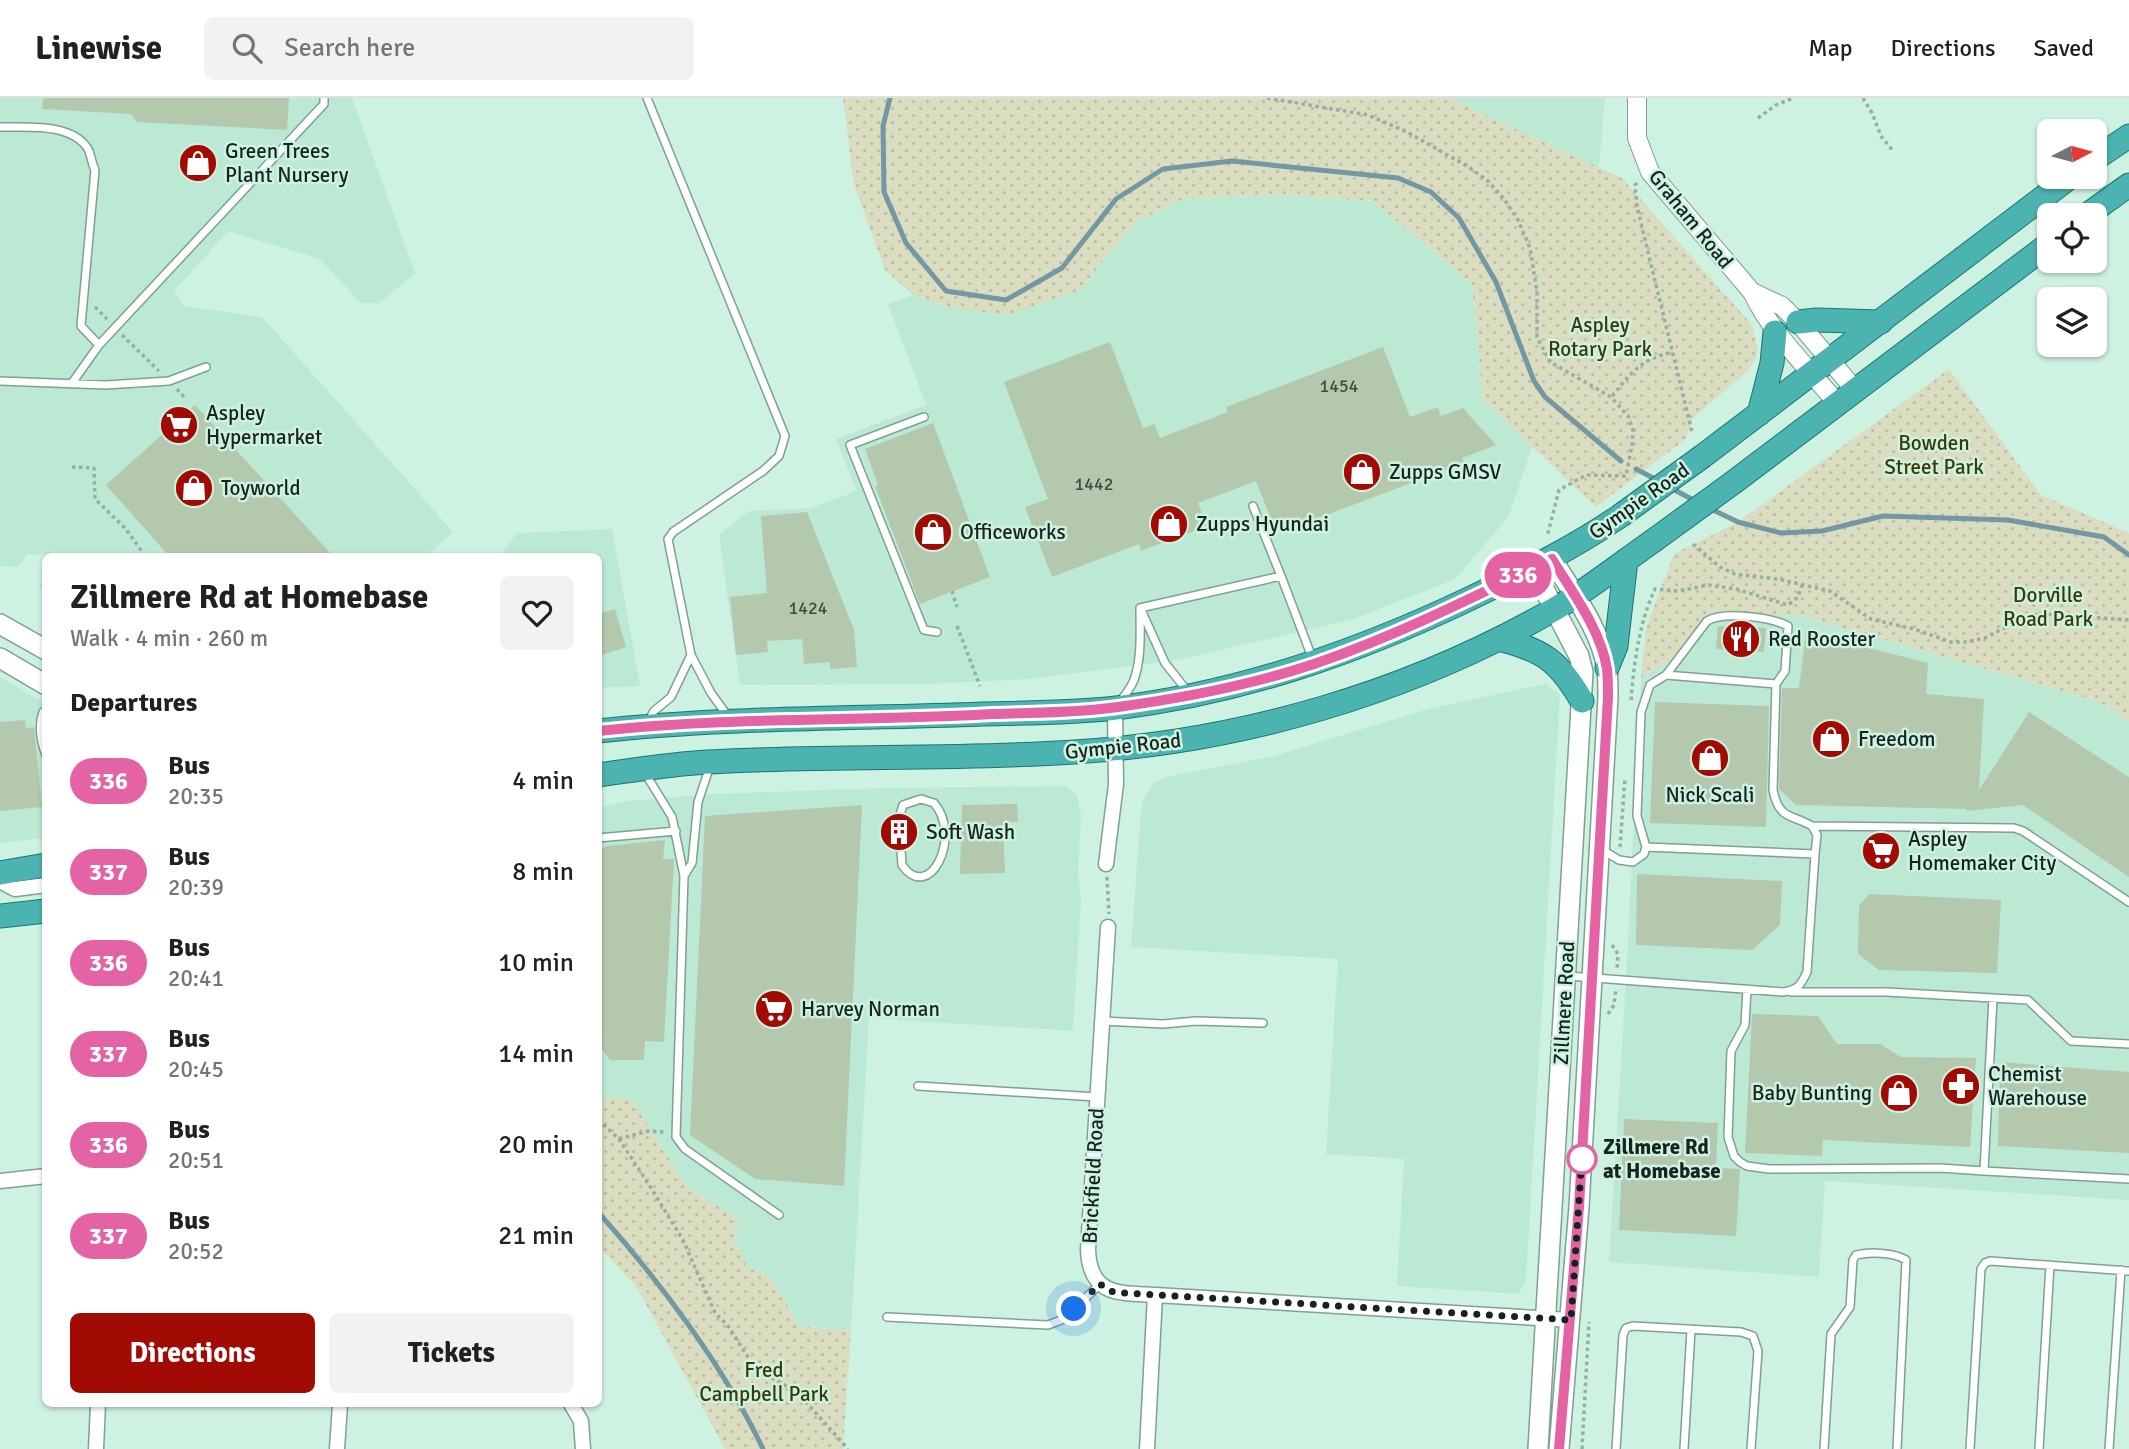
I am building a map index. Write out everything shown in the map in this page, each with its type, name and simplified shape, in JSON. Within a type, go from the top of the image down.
[{"type":"highway","points":[[2107,151],[2129,136]]},
{"type":"highway","points":[[2104,203],[2129,185]]},
{"type":"highway","name":"Gympie Road","points":[[602,731],[732,721],[1115,708],[1249,683],[1315,664],[1406,628],[1620,516],[1759,414],[2054,189]]},
{"type":"highway","name":"Gympie Road","points":[[602,774],[711,762],[1038,754],[1114,748],[1232,731],[1325,708],[1417,675],[1499,639],[1555,609],[1734,482],[2037,253]]},
{"type":"highway","points":[[1798,322],[1881,321]]},
{"type":"highway","points":[[1759,414],[1772,363],[1775,332]]},
{"type":"highway","points":[[1607,668],[1616,646],[1626,560]]},
{"type":"highway","points":[[1499,639],[1529,646],[1543,655],[1566,675],[1582,701]]},
{"type":"highway","points":[[0,873],[42,866]]},
{"type":"highway","points":[[0,916],[42,911]]},
{"type":"main road","name":"Zillmere Road","points":[[1544,555],[1574,596],[1592,629],[1607,668],[1608,697],[1571,1320],[1559,1449]]},
{"type":"main road","name":"Zillmere Road","points":[[1538,1449],[1583,672],[1579,656],[1555,609],[1544,555]]},
{"type":"main road","points":[[0,624],[42,648]]},
{"type":"main road","points":[[0,658],[42,683]]},
{"type":"street","name":"Graham Road","points":[[1637,98],[1637,138],[1650,172],[1752,292],[1775,332],[1821,367]]},
{"type":"street","name":"Graham Road","points":[[1752,292],[1782,306],[1798,322],[1821,367],[1846,397]]},
{"type":"street","points":[[1106,864],[1115,801],[1115,708]]},
{"type":"street","points":[[0,881],[15,889],[42,886]]},
{"type":"street","name":"Brickfield Road","points":[[1100,1284],[1091,1272],[1088,1250],[1108,927]]},
{"type":"street","points":[[0,1181],[42,1176]]},
{"type":"street","points":[[1100,1284],[1113,1292],[1571,1320]]},
{"type":"street","points":[[1147,1449],[1155,1295]]},
{"type":"street","points":[[96,1449],[98,1407]]},
{"type":"street","points":[[337,1449],[340,1407]]},
{"type":"street","points":[[573,1407],[581,1421],[583,1449]]},
{"type":"lane","points":[[72,383],[99,345],[324,104],[324,98]]},
{"type":"lane","points":[[647,98],[785,436],[779,456],[763,471],[673,532],[668,539],[691,655],[711,692],[732,721]]},
{"type":"lane","points":[[0,127],[57,129],[74,136],[87,148],[94,170],[81,326],[99,345]]},
{"type":"lane","points":[[0,381],[106,385],[169,381],[206,367]]},
{"type":"lane","points":[[924,417],[850,445],[924,630],[937,632]]},
{"type":"lane","points":[[1253,506],[1315,664]]},
{"type":"lane","points":[[1140,608],[1281,576]]},
{"type":"lane","points":[[1140,608],[1165,663],[1190,695]]},
{"type":"lane","points":[[1115,708],[1133,682],[1139,658],[1140,608]]},
{"type":"lane","points":[[1574,835],[1601,842],[1619,860],[1633,862],[1644,854],[1646,847],[1637,816],[1641,712],[1650,685],[1667,675],[1707,621],[1715,615],[1775,620],[1788,626],[1785,671],[1776,684],[1773,790],[1775,800],[1783,813],[1812,826],[2014,828],[2023,831],[2129,902]]},
{"type":"lane","points":[[645,726],[654,711],[671,697],[691,655]]},
{"type":"lane","points":[[1667,675],[1776,684]]},
{"type":"lane","points":[[42,715],[42,745]]},
{"type":"lane","points":[[684,876],[692,863],[698,802],[711,762]]},
{"type":"lane","points":[[643,769],[672,817],[684,876],[676,1137],[685,1149],[779,1215]]},
{"type":"lane","points":[[921,799],[934,803],[946,828],[944,850],[934,871],[923,876],[906,870],[901,859],[900,845],[899,818],[903,806],[921,799]]},
{"type":"lane","points":[[1783,992],[1795,990],[1807,972],[1816,835],[1812,826]]},
{"type":"lane","points":[[602,838],[676,831]]},
{"type":"lane","points":[[1646,847],[1815,854]]},
{"type":"lane","points":[[1565,976],[1783,992],[1887,992],[2028,1000],[2071,1041],[2129,1044]]},
{"type":"lane","points":[[1747,989],[1745,1025],[1731,1051],[1728,1137],[1734,1156],[1747,1166],[1769,1169],[1940,1168],[2129,1179]]},
{"type":"lane","points":[[1984,1171],[1993,998]]},
{"type":"lane","points":[[1102,1021],[1163,1024],[1196,1021],[1263,1023]]},
{"type":"lane","points":[[918,1086],[1097,1097]]},
{"type":"lane","points":[[1824,1449],[1831,1334],[1850,1307],[1853,1260],[1856,1255],[1862,1253],[1900,1256],[1906,1259],[1897,1449]]},
{"type":"lane","points":[[1970,1449],[1981,1269],[1990,1261],[2125,1270],[2109,1449]]},
{"type":"lane","points":[[2039,1449],[2050,1265]]},
{"type":"lane","points":[[887,1317],[1048,1325],[1064,1319],[1100,1284]]},
{"type":"lane","points":[[1616,1449],[1623,1335],[1626,1328],[1633,1326],[1741,1332],[1753,1336],[1758,1351],[1751,1449]]},
{"type":"lane","points":[[1684,1449],[1691,1329]]},
{"type":"path","points":[[1267,98],[1368,115],[1407,132],[1488,181],[1518,220],[1530,248],[1537,292],[1537,337],[1550,362],[1611,397],[1628,416],[1633,430],[1626,476],[1586,475],[1559,489],[1544,555]]},
{"type":"path","points":[[1758,118],[1776,105],[1793,98]]},
{"type":"path","points":[[1863,98],[1881,136],[1893,150]]},
{"type":"path","points":[[1650,172],[1635,185],[1637,207],[1692,432]]},
{"type":"path","points":[[82,298],[98,310],[186,399]]},
{"type":"path","points":[[1611,397],[1636,368],[1653,357],[1673,352]]},
{"type":"path","points":[[72,467],[94,468],[95,499],[126,529],[143,553]]},
{"type":"path","points":[[1693,544],[1720,567],[1735,574],[1778,579],[1830,591],[1871,619],[1914,629],[1951,642],[1985,638],[2029,615],[2129,620]]},
{"type":"path","points":[[1647,607],[1655,589],[1678,591],[1709,584],[1736,589],[1787,605],[1798,597],[1802,585]]},
{"type":"path","points":[[952,592],[957,607]]},
{"type":"path","points":[[957,626],[979,685]]},
{"type":"path","points":[[1106,864],[1108,927]]},
{"type":"path","points":[[602,1124],[619,1139],[683,1240],[715,1312],[728,1326],[755,1368],[797,1392],[848,1449]]},
{"type":"path","points":[[619,1139],[648,1131],[676,1132]]},
{"type":"shaded area","name":"Aspley Hypermarket","points":[[0,98],[352,98],[415,273],[379,303],[361,303],[320,259],[228,231],[174,291],[185,306],[262,317],[453,532],[430,553],[42,553],[27,554],[18,567],[0,566]]},
{"type":"shaded area","points":[[1448,98],[1605,98],[1599,168]]},
{"type":"shaded area","points":[[1279,195],[1373,201],[1472,284],[1483,401],[1532,447],[1509,516],[1455,579],[1354,619],[1178,660],[1028,679],[931,684],[740,685],[719,535],[749,511],[811,508],[857,491],[836,439],[926,405],[888,304],[913,295],[948,307],[1080,290],[1134,223],[1183,199]]},
{"type":"shaded area","points":[[612,529],[640,686],[602,688],[602,553],[501,553],[517,533]]},
{"type":"shaded area","name":"Aspley Homemaker City","points":[[1711,610],[1799,615],[2100,702],[2129,722],[2129,1200],[1825,1181],[1819,1277],[1609,1262],[1641,679],[1670,660]]},
{"type":"shaded area","points":[[0,677],[42,702],[42,838],[0,843]]},
{"type":"shaded area","points":[[1545,684],[1560,695],[1526,1282],[1518,1294],[1397,1286],[1404,1159],[1326,1154],[1338,959],[1131,947],[1141,809],[1153,784],[1165,777],[1274,756],[1428,709]]},
{"type":"shaded area","points":[[1065,786],[1077,795],[1081,815],[1078,871],[1081,899],[1073,1031],[869,1018],[851,1331],[799,1326],[772,1278],[747,1267],[733,1233],[740,1220],[688,1188],[631,1100],[602,1097],[602,807],[628,801],[711,794]]},
{"type":"green space","name":"Aspley Rotary Park","points":[[843,98],[1448,98],[1622,178],[1752,325],[1758,350],[1756,358],[1749,370],[1693,418],[1686,439],[1596,507],[1483,401],[1472,284],[1373,201],[1279,195],[1183,199],[1134,223],[1080,290],[1008,315],[948,307],[913,295],[885,270],[854,185]]},
{"type":"green space","name":"Dorville Road Park","points":[[1949,369],[2041,495],[2129,533],[2129,722],[2100,702],[1799,615],[1711,611],[1670,660],[1641,679],[1646,628],[1674,554],[1738,522]]},
{"type":"green space","name":"Fred Campbell Park","points":[[602,1097],[631,1099],[688,1188],[740,1220],[733,1233],[747,1267],[772,1278],[799,1326],[851,1331],[843,1449],[725,1449],[636,1286],[602,1250]]},
{"type":"building","points":[[43,98],[289,98],[287,130],[137,122],[131,114],[42,109]]},
{"type":"building","points":[[1110,342],[1143,428],[1154,424],[1160,438],[1228,412],[1226,407],[1383,347],[1410,417],[1438,407],[1441,416],[1463,408],[1496,445],[1462,458],[1464,463],[1281,532],[1279,525],[1274,527],[1256,481],[1198,503],[1207,526],[1141,551],[1139,544],[1052,577],[1025,507],[1048,499],[1004,382]]},
{"type":"building","points":[[195,405],[330,553],[166,553],[106,485]]},
{"type":"building","name":"Officeworks","points":[[933,423],[990,577],[920,604],[875,486],[878,485],[865,449]]},
{"type":"building","points":[[807,512],[854,630],[857,667],[830,669],[830,662],[804,664],[802,639],[767,641],[768,652],[736,655],[730,597],[767,593],[761,516]]},
{"type":"building","points":[[615,609],[626,647],[602,655],[602,613]]},
{"type":"building","name":"Red Rooster","points":[[1718,626],[1766,628],[1764,652],[1716,649]]},
{"type":"building","points":[[1806,632],[1928,663],[1926,694],[1984,699],[1979,790],[2029,712],[2129,777],[2129,877],[2023,805],[1966,811],[1967,809],[1796,805],[1779,789],[1782,688],[1799,688]]},
{"type":"building","points":[[1655,702],[1769,706],[1766,827],[1650,823]]},
{"type":"building","points":[[25,720],[26,728],[34,727],[42,807],[0,811],[0,722]]},
{"type":"building","points":[[1017,804],[1018,822],[1003,822],[1005,873],[960,874],[962,805]]},
{"type":"building","name":"Harvey Norman","points":[[862,805],[844,1186],[755,1179],[690,1135],[705,816]]},
{"type":"building","points":[[665,840],[663,859],[674,859],[664,1042],[645,1041],[644,1060],[610,1060],[602,1049],[602,849]]},
{"type":"building","points":[[1637,874],[1782,881],[1780,925],[1752,950],[1636,945]]},
{"type":"building","points":[[1869,894],[2001,900],[1997,973],[1879,970],[1858,954],[1859,906]]},
{"type":"building","points":[[1752,1014],[1818,1016],[1837,1044],[1880,1044],[1901,1057],[1976,1058],[1970,1147],[1823,1140],[1822,1156],[1745,1153]]},
{"type":"building","points":[[2000,1062],[2129,1072],[2129,1153],[1998,1146]]},
{"type":"building","points":[[1624,1119],[1718,1123],[1716,1168],[1740,1169],[1736,1236],[1619,1230]]},
{"type":"waterway","points":[[890,98],[883,126],[884,192],[906,243],[946,291],[1006,300],[1062,268],[1116,199],[1163,169],[1232,161],[1398,178],[1431,192],[1459,218],[1496,282],[1534,381],[1545,397],[1621,461]]},
{"type":"waterway","points":[[1636,469],[1657,480]]},
{"type":"waterway","points":[[1669,487],[1697,502]]},
{"type":"waterway","points":[[1709,508],[1738,522],[1781,533],[1822,531],[1883,516],[2008,520],[2104,537],[2129,555]]},
{"type":"waterway","points":[[602,1217],[689,1325],[730,1387],[763,1449]]},
{"type":"bus line","name":"336","points":[[602,731],[755,720],[1059,712],[1154,702],[1249,683],[1315,664],[1406,628],[1552,559],[1602,651],[1607,668],[1608,697],[1579,1207],[1559,1449]]},
{"type":"place","name":"Green Trees Plant Nursery","points":[[198,163]]},
{"type":"place","name":"Aspley Hypermarket","points":[[179,425]]},
{"type":"place","name":"Zupps GMSV","points":[[1362,472]]},
{"type":"place","name":"Toyworld","points":[[194,488]]},
{"type":"place","name":"Zupps Hyundai","points":[[1169,524]]},
{"type":"place","name":"Officeworks","points":[[933,532]]},
{"type":"place","name":"Red Rooster","points":[[1741,639]]},
{"type":"place","name":"Freedom","points":[[1831,739]]},
{"type":"place","name":"Nick Scali","points":[[1710,758]]},
{"type":"place","name":"Soft Wash","points":[[899,832]]},
{"type":"place","name":"Aspley Homemaker City","points":[[1881,851]]},
{"type":"place","name":"Harvey Norman","points":[[774,1009]]},
{"type":"place","name":"Chemist Warehouse","points":[[1961,1086]]},
{"type":"place","name":"Baby Bunting","points":[[1899,1093]]},
{"type":"place","name":"Zillmere Rd at Homebase","points":[[1582,1159]]},
{"type":"route","points":[[1074,1309],[1100,1284],[1113,1292],[1126,1293],[1571,1320],[1582,1156],[1582,1159]]},
{"type":"park label","name":"Bowden Street Park","points":[[1934,455]]}]
